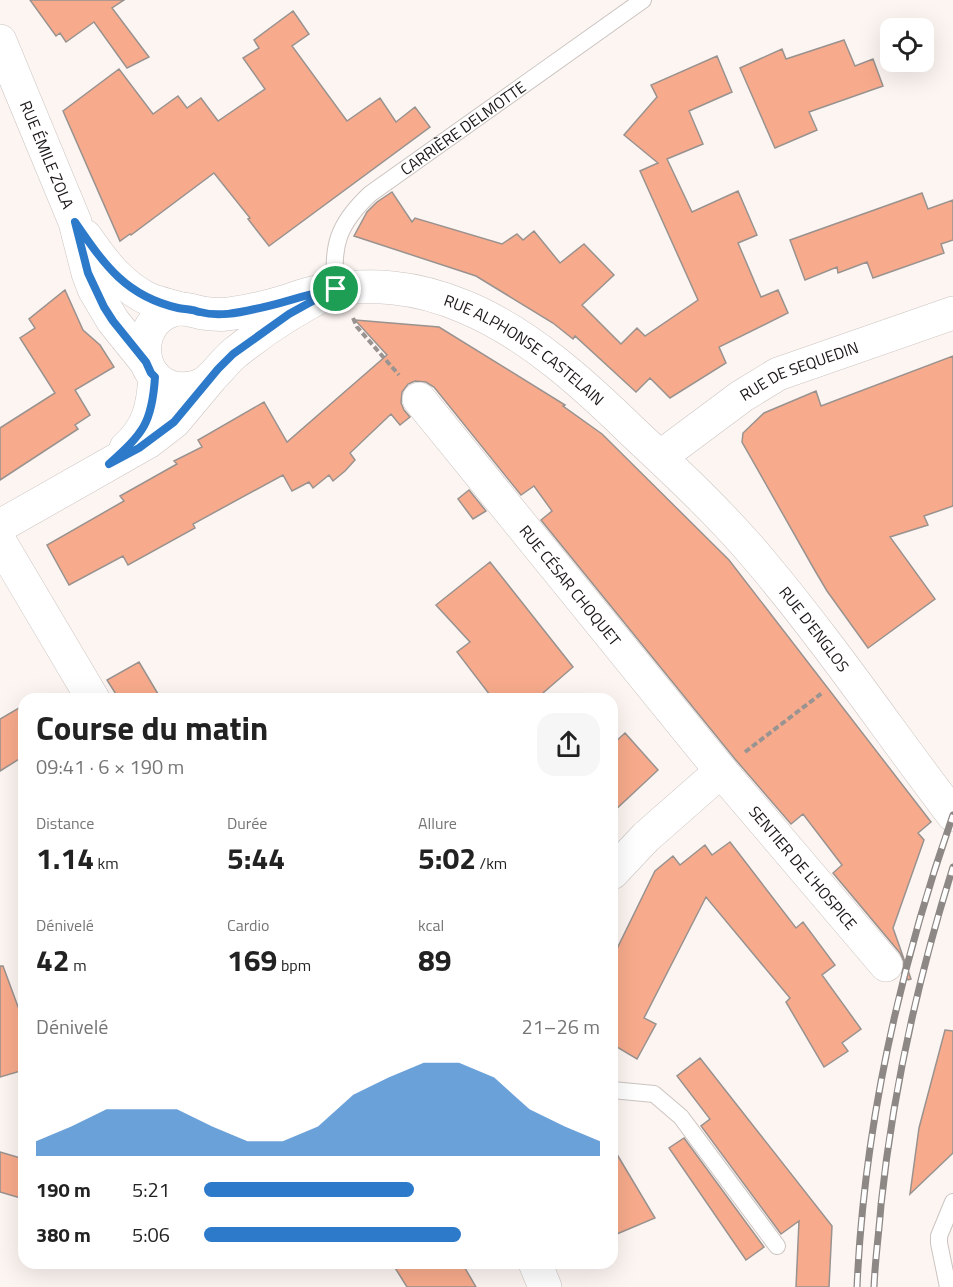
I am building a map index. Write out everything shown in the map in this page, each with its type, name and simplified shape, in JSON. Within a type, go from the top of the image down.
[{"type":"main road","name":"RUE ÉMILE ZOLA","points":[[0,41],[75,222],[94,289],[113,321],[150,369]]},
{"type":"main road","points":[[75,222],[101,259],[124,284],[152,300],[191,311],[215,324],[221,335],[224,346],[221,364],[214,374],[198,386],[185,389],[172,387],[160,381],[150,369]]},
{"type":"main road","name":"RUE ALPHONSE CASTELAIN","points":[[191,311],[225,314],[248,311],[316,292],[369,286],[405,289],[446,299],[510,331],[537,349],[577,380],[660,457]]},
{"type":"main road","points":[[0,526],[139,448],[174,422],[233,354],[289,314],[336,289]]},
{"type":"main road","points":[[109,464],[137,438],[147,421],[153,401],[150,369],[144,345],[148,329],[169,311],[191,311]]},
{"type":"main road","name":"RUE DE SEQUEDIN","points":[[660,457],[742,396],[778,374],[953,313]]},
{"type":"main road","name":"RUE CÉSAR CHOQUET","points":[[419,399],[721,771]]},
{"type":"main road","name":"RUE D'ENGLOS","points":[[660,457],[714,510],[762,563],[848,672],[953,815]]},
{"type":"main road","points":[[0,542],[89,693]]},
{"type":"main road","points":[[618,867],[646,837],[721,771]]},
{"type":"main road","name":"SENTIER DE L'HOSPICE","points":[[721,771],[886,965]]},
{"type":"main road","points":[[538,1269],[545,1287]]},
{"type":"lane","name":"CARRIÈRE DELMOTTE","points":[[336,289],[333,267],[339,235],[349,217],[364,200],[379,187],[644,0]]},
{"type":"lane","points":[[618,1091],[654,1094],[681,1117],[777,1246]]},
{"type":"lane","points":[[948,1287],[939,1236],[953,1202]]},
{"type":"path","points":[[336,289],[357,327],[419,399]]},
{"type":"path","points":[[721,771],[848,672]]},
{"type":"building","points":[[30,0],[124,0],[112,8],[149,57],[127,68],[94,22],[66,42],[60,33],[56,36]]},
{"type":"building","points":[[293,11],[309,34],[292,46],[347,121],[380,98],[396,122],[415,107],[430,127],[269,246],[214,173],[120,241],[63,111],[119,69],[153,114],[178,96],[187,108],[201,98],[218,121],[265,89],[243,58],[259,48],[254,40]]},
{"type":"building","points":[[844,40],[855,66],[873,59],[883,86],[809,112],[817,130],[775,148],[740,68],[782,49],[786,59]]},
{"type":"building","points":[[717,56],[732,92],[689,111],[703,144],[667,159],[692,212],[738,191],[757,235],[738,243],[761,297],[778,290],[788,313],[719,347],[726,363],[670,398],[650,378],[636,392],[575,336],[573,339],[553,323],[476,276],[354,236],[367,212],[392,192],[412,222],[415,218],[502,244],[517,234],[523,240],[534,231],[560,263],[584,244],[614,275],[582,305],[621,344],[637,328],[645,336],[698,300],[640,171],[658,163],[624,135],[657,97],[651,85]]},
{"type":"building","points":[[922,193],[928,209],[953,200],[953,240],[941,244],[944,253],[873,278],[867,262],[838,273],[837,267],[805,280],[790,240]]},
{"type":"building","points":[[65,290],[83,330],[100,345],[114,367],[75,390],[90,415],[75,425],[78,429],[0,480],[0,428],[55,393],[20,338],[35,328],[29,319]]},
{"type":"building","points":[[355,320],[439,327],[565,405],[563,406],[602,434],[729,560],[931,822],[918,833],[924,840],[893,928],[911,979],[908,980],[902,973],[904,962],[900,953],[833,873],[842,865],[803,814],[791,824],[735,759],[541,520],[552,511],[534,486],[521,495],[434,387],[426,382],[415,381],[408,384],[402,392],[401,403],[410,417],[400,425],[391,414],[350,453],[355,460],[333,481],[329,475],[313,488],[309,482],[292,491],[283,475],[193,524],[195,528],[128,565],[123,556],[69,585],[47,545],[124,501],[120,496],[177,464],[174,461],[202,447],[198,440],[264,402],[287,442],[387,355]]},
{"type":"building","points":[[953,356],[953,506],[924,516],[928,525],[890,537],[935,599],[868,648],[814,569],[742,442],[743,433],[764,413],[816,391],[821,406]]},
{"type":"building","points":[[469,490],[486,511],[473,519],[458,499]]},
{"type":"building","points":[[490,562],[573,667],[543,693],[488,693],[457,652],[470,642],[436,605]]},
{"type":"building","points":[[139,662],[157,693],[115,693],[107,680]]},
{"type":"building","points":[[18,708],[18,760],[0,771],[0,719]]},
{"type":"building","points":[[625,733],[658,770],[618,807],[618,739]]},
{"type":"building","points":[[730,842],[796,928],[803,922],[835,965],[822,975],[861,1029],[842,1043],[848,1051],[824,1067],[786,1002],[790,998],[706,897],[644,1018],[656,1024],[637,1059],[618,1048],[618,947],[655,871],[673,856],[680,865],[705,845],[712,855]]},
{"type":"building","points":[[0,966],[3,966],[18,1007],[18,1072],[0,1077]]},
{"type":"building","points":[[945,1030],[953,1031],[953,1153],[910,1194],[919,1128]]},
{"type":"building","points":[[700,1058],[832,1226],[829,1287],[796,1287],[799,1221],[781,1234],[701,1126],[710,1119],[677,1076]]},
{"type":"building","points":[[684,1138],[764,1247],[746,1260],[669,1148]]},
{"type":"building","points":[[0,1152],[18,1157],[18,1197],[0,1192]]},
{"type":"building","points":[[618,1156],[655,1218],[618,1233]]},
{"type":"building","points":[[396,1269],[466,1269],[476,1287],[407,1287]]},
{"type":"railway","points":[[857,1287],[861,1227],[876,1107],[901,989],[934,872],[953,815]]},
{"type":"railway","points":[[874,1287],[892,1119],[918,992],[953,867]]},
{"type":"route","points":[[75,222],[95,251],[124,284],[152,300],[180,309],[225,314],[257,309],[316,292],[336,289],[289,314],[233,354],[174,422],[139,448],[109,464],[137,438],[147,421],[153,401],[155,377],[146,362],[113,321],[94,289],[75,222]]}]
